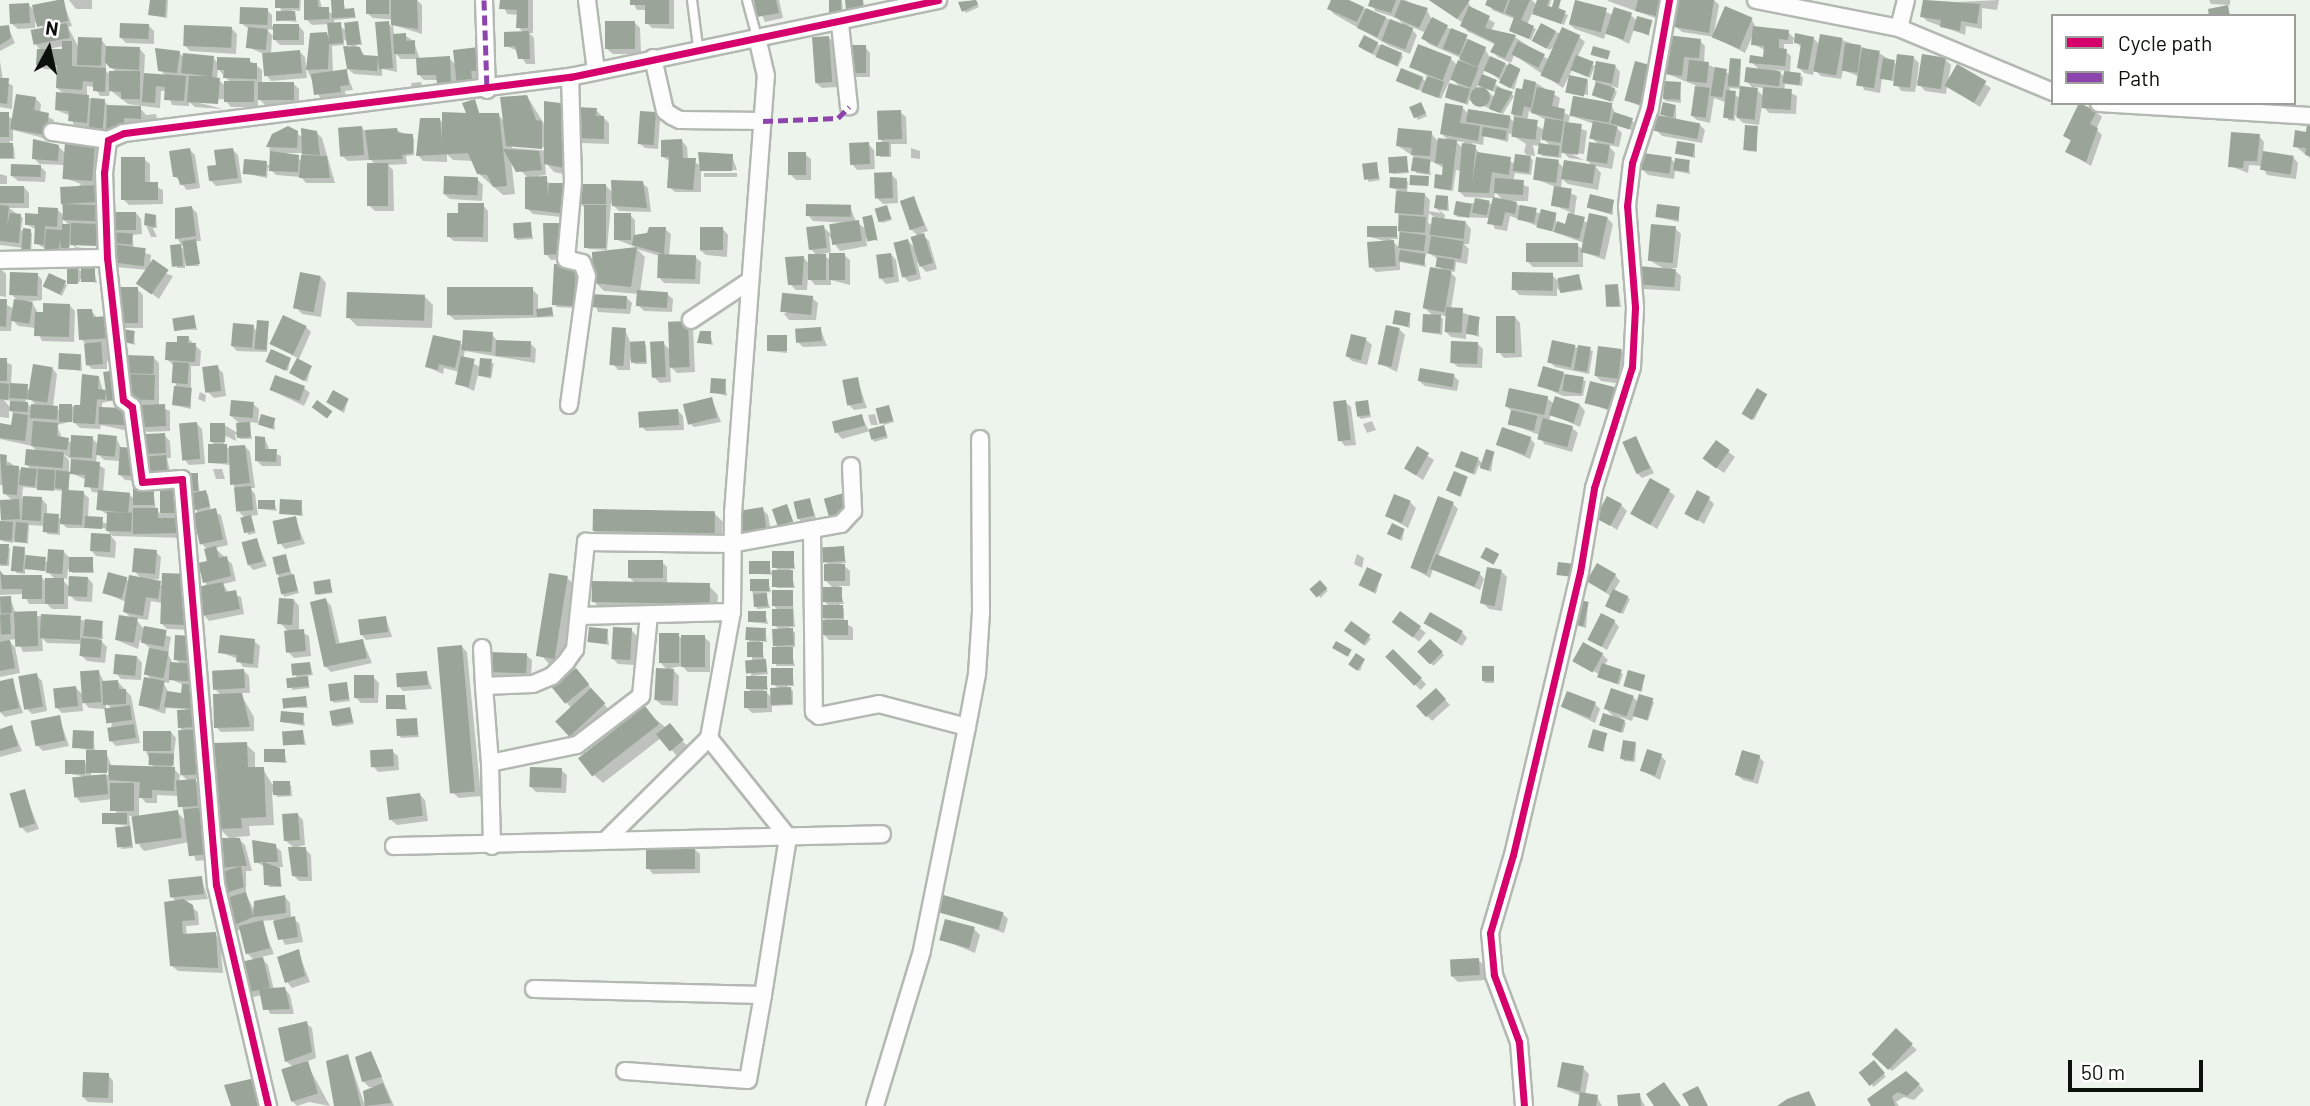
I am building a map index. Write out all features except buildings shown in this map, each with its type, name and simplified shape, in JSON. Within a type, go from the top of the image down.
[{"type":"street","points":[[484,0],[486,90]]},
{"type":"street","points":[[587,0],[596,71]]},
{"type":"street","points":[[52,132],[108,140],[124,133],[486,90],[570,77],[698,47],[840,24],[938,0]]},
{"type":"street","points":[[1524,1106],[1519,1042],[1494,975],[1490,933],[1513,855],[1580,572],[1594,488],[1632,367],[1635,307],[1628,195],[1632,163],[1650,108],[1669,0]]},
{"type":"street","points":[[1756,0],[1899,28],[2051,91]]},
{"type":"street","points":[[1899,28],[1906,0]]},
{"type":"street","points":[[840,24],[849,107]]},
{"type":"street","points":[[607,839],[709,738],[732,612],[731,544],[748,282],[766,76],[757,38]]},
{"type":"street","points":[[653,58],[666,111],[672,116],[680,120],[763,121]]},
{"type":"street","points":[[569,405],[587,276],[582,263],[566,259],[573,182],[570,77]]},
{"type":"street","points":[[2131,105],[2310,116]]},
{"type":"street","points":[[108,140],[104,173],[107,258],[123,400],[132,407],[142,482],[182,479],[216,885],[268,1106]]},
{"type":"street","points":[[0,260],[107,258]]},
{"type":"street","points":[[691,320],[748,282]]},
{"type":"street","points":[[875,1106],[922,951],[977,674],[981,612],[980,439]]},
{"type":"street","points":[[484,686],[533,684],[552,676],[575,649],[584,545],[589,541],[731,544],[813,532],[841,524],[853,511],[851,466]]},
{"type":"street","points":[[813,532],[814,712],[819,716],[879,704],[967,727]]},
{"type":"street","points":[[579,616],[732,612]]},
{"type":"street","points":[[490,763],[570,748],[640,696],[649,614]]},
{"type":"street","points":[[482,648],[490,763],[492,846]]},
{"type":"street","points":[[625,1071],[748,1080],[788,837],[709,738]]},
{"type":"street","points":[[394,846],[492,846],[607,839],[882,834]]},
{"type":"street","points":[[534,989],[763,995]]},
{"type":"lane","points":[[692,0],[698,47]]},
{"type":"lane","points":[[747,0],[757,38]]},
{"type":"marked path","points":[[484,0],[487,90]]},
{"type":"marked path","points":[[763,121],[838,118],[849,107]]},
{"type":"cycle path","points":[[268,1106],[216,885],[182,479],[142,482],[132,407],[123,400],[107,258],[104,173],[108,140],[124,133],[570,77],[938,0]]},
{"type":"cycle path","points":[[1524,1106],[1519,1042],[1494,975],[1490,933],[1513,855],[1580,572],[1594,488],[1632,367],[1635,307],[1627,206],[1632,163],[1650,108],[1669,0]]}]
